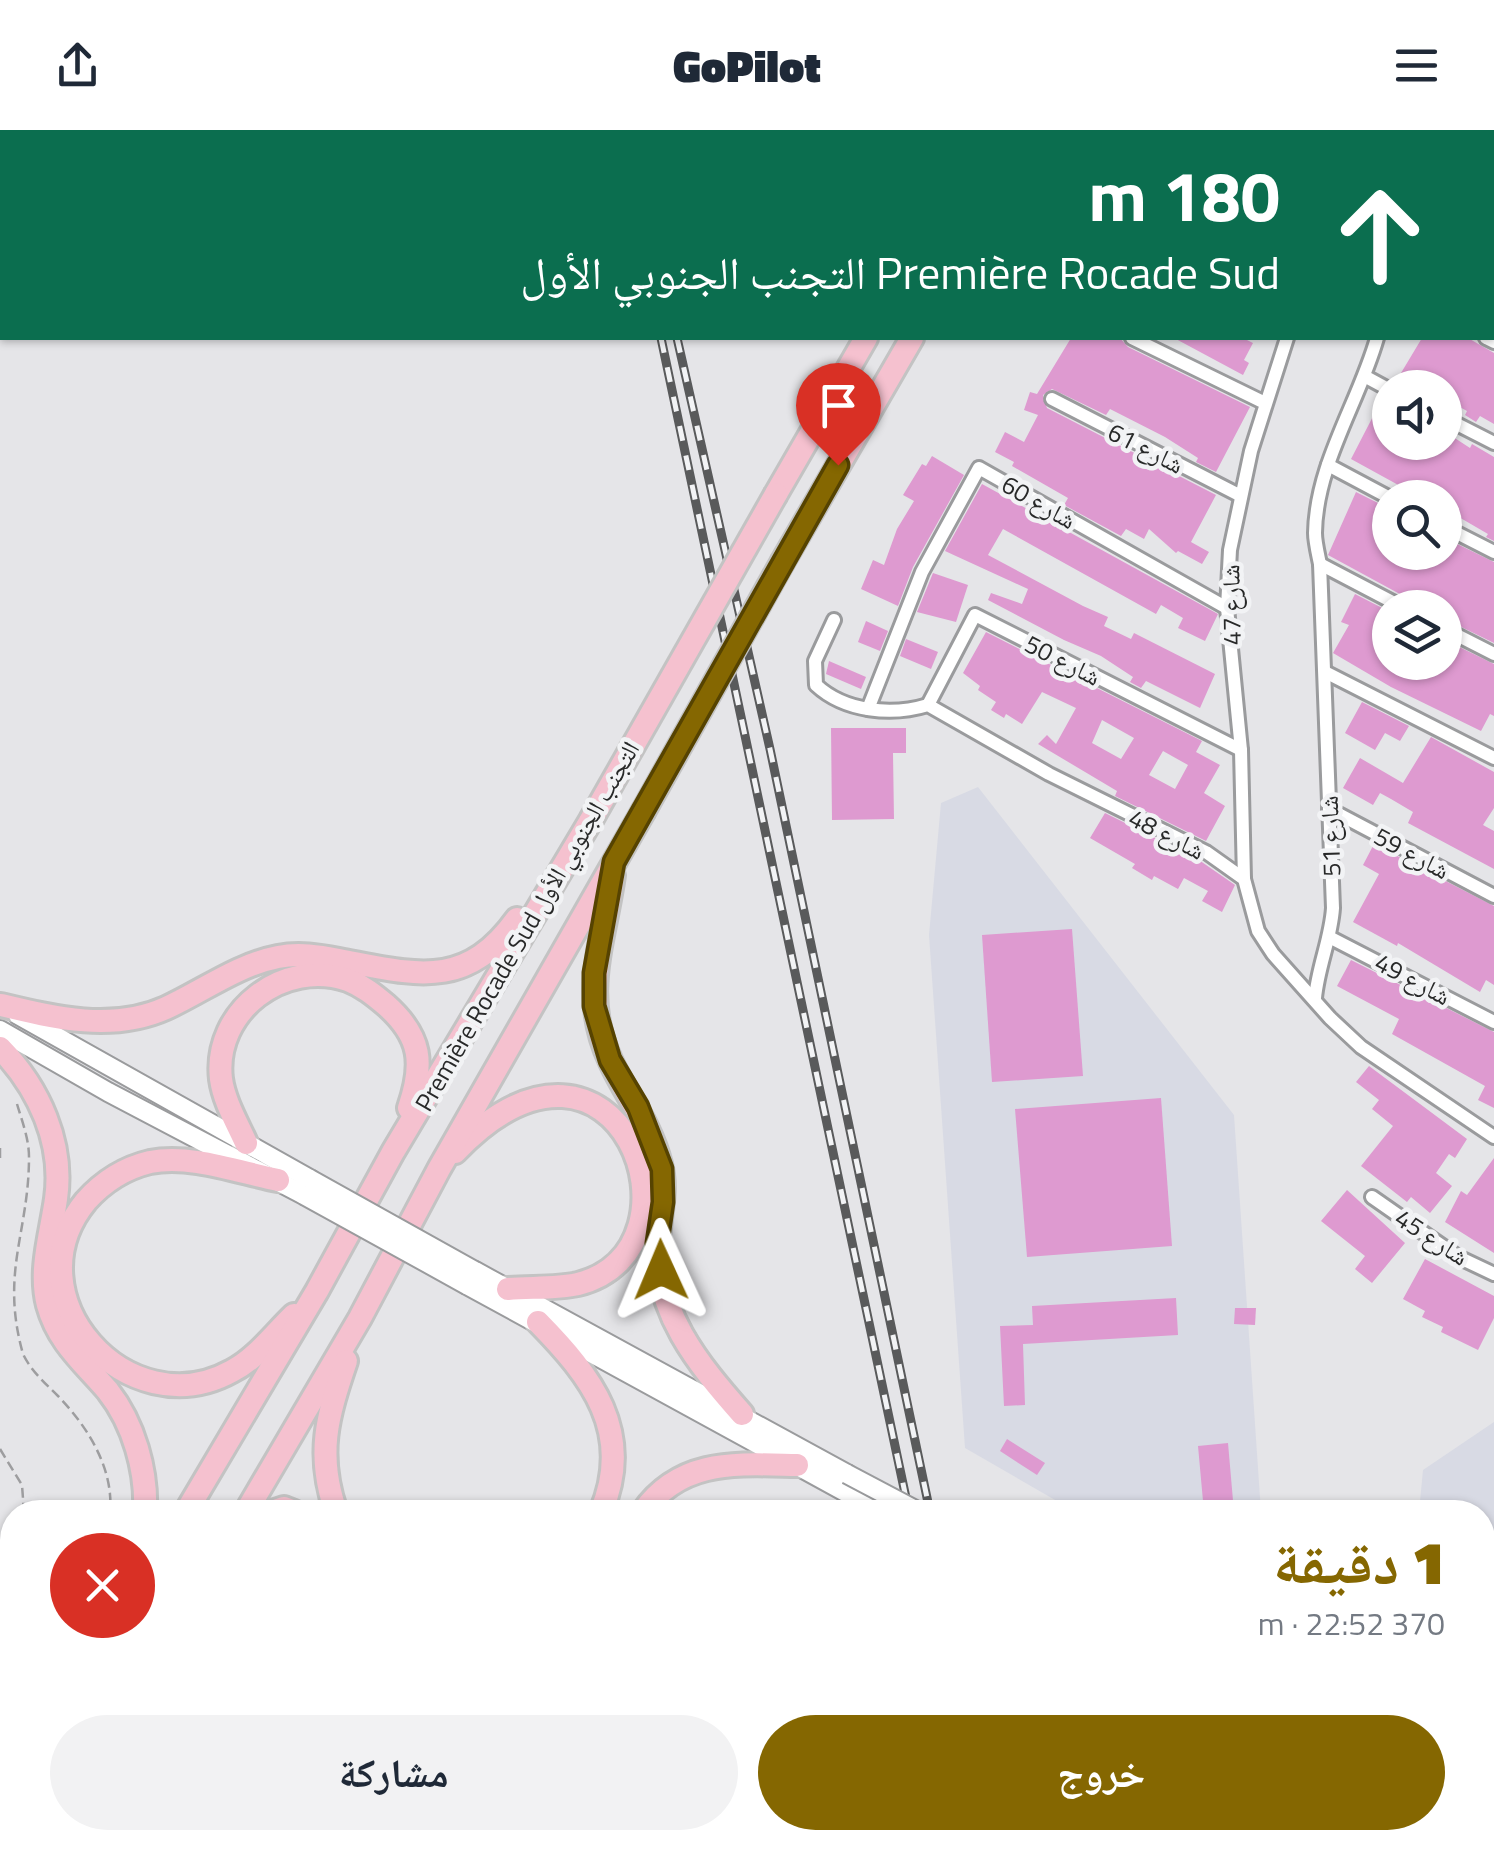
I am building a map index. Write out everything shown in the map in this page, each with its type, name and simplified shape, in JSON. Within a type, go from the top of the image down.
[{"type":"highway","name":"Première Rocade Sud التجنب الجنوبي الأول","points":[[193,1500],[318,1291],[393,1152],[591,820],[865,340]]},
{"type":"highway","name":"Première Rocade Sud التجنب الجنوبي الأول","points":[[253,1500],[360,1318],[439,1169],[911,340]]},
{"type":"highway","points":[[0,1004],[68,1020],[132,1018],[165,1008],[245,967],[294,955],[412,973],[450,971],[478,959],[503,938],[591,820]]},
{"type":"highway","points":[[614,862],[594,973],[594,1006],[610,1060],[638,1107],[662,1169],[663,1202],[657,1243],[665,1296],[674,1324],[694,1359],[742,1414]]},
{"type":"highway","points":[[246,1144],[221,1076],[223,1050],[231,1026],[245,1004],[263,990],[324,975],[349,980],[370,991],[402,1020],[413,1037],[418,1056],[417,1081],[393,1152]]},
{"type":"highway","points":[[0,1048],[30,1086],[56,1150],[56,1196],[44,1272],[48,1304],[65,1344],[112,1396],[130,1429],[146,1500]]},
{"type":"highway","points":[[439,1169],[460,1146],[498,1117],[526,1102],[551,1096],[579,1096],[598,1105],[632,1142],[641,1171],[643,1204],[640,1226],[627,1252],[602,1272],[578,1284],[508,1289]]},
{"type":"highway","points":[[278,1180],[184,1161],[151,1162],[123,1172],[92,1195],[70,1228],[61,1268],[65,1298],[78,1328],[108,1361],[147,1381],[177,1385],[219,1378],[243,1365],[318,1291]]},
{"type":"highway","points":[[333,1500],[324,1466],[324,1440],[328,1415],[360,1318]]},
{"type":"highway","points":[[538,1322],[574,1359],[592,1383],[602,1406],[612,1456],[605,1500]]},
{"type":"highway","points":[[654,1500],[666,1487],[704,1468],[731,1463],[797,1465]]},
{"type":"main road","points":[[0,1004],[246,1144],[307,1187],[471,1278],[538,1322],[797,1465],[889,1500]]},
{"type":"main road","points":[[0,1030],[108,1092],[278,1180],[307,1187]]},
{"type":"main road","points":[[471,1278],[508,1289],[742,1414],[867,1500]]},
{"type":"street","points":[[1136,340],[1265,402]]},
{"type":"street","name":"شارع 47","points":[[1244,879],[1241,750],[1227,608],[1230,550],[1265,402],[1286,340]]},
{"type":"street","name":"شارع 51","points":[[1315,998],[1317,971],[1331,938],[1333,908],[1320,564],[1314,534],[1328,464],[1366,377],[1375,340]]},
{"type":"street","points":[[1366,377],[1372,380]]},
{"type":"street","name":"شارع 61","points":[[1052,399],[1241,496]]},
{"type":"street","points":[[1462,427],[1494,444]]},
{"type":"street","points":[[1328,464],[1372,488]]},
{"type":"street","name":"شارع 60","points":[[868,709],[922,572],[980,468],[1227,608]]},
{"type":"street","points":[[1462,535],[1494,552]]},
{"type":"street","points":[[1320,564],[1372,591]]},
{"type":"street","name":"شارع 50","points":[[928,705],[974,615],[1241,750]]},
{"type":"street","points":[[834,620],[816,661],[816,685],[828,696],[868,709],[906,712],[928,705]]},
{"type":"street","points":[[1462,638],[1494,654]]},
{"type":"street","points":[[1325,672],[1494,758]]},
{"type":"street","name":"شارع 48","points":[[928,705],[1049,774],[1206,852],[1244,879]]},
{"type":"street","name":"شارع 59","points":[[1329,809],[1494,896]]},
{"type":"street","points":[[1244,879],[1258,931],[1273,954],[1330,1018],[1361,1047],[1494,1137]]},
{"type":"street","name":"شارع 49","points":[[1331,938],[1494,1022]]},
{"type":"street","name":"شارع 45","points":[[1372,1198],[1458,1257],[1494,1274]]},
{"type":"path","points":[[0,1148],[0,1158]]},
{"type":"path","points":[[0,1449],[16,1471],[23,1500]]},
{"type":"shaded area","points":[[978,787],[1234,1115],[1260,1500],[1055,1500],[965,1448],[929,935],[941,803]]},
{"type":"shaded area","points":[[1494,1422],[1494,1500],[1420,1500],[1423,1470]]},
{"type":"building","points":[[1070,340],[1122,340],[1128,347],[1250,407],[1216,472],[1196,462],[1198,458],[1165,437],[1110,409],[1106,415],[1052,389],[1043,395],[1047,408],[1216,495],[1191,542],[1209,552],[1202,564],[1176,553],[1149,529],[1144,539],[1126,529],[1121,536],[1064,505],[1068,498],[995,452],[1005,432],[1024,442],[1038,415],[1024,410],[1030,392],[1037,394]]},
{"type":"building","points":[[1178,340],[1253,343],[1244,360],[1249,363],[1243,375]]},
{"type":"building","points":[[1421,340],[1471,340],[1494,353],[1494,424],[1480,416],[1476,422],[1465,415],[1467,411],[1462,408],[1462,370],[1403,370]]},
{"type":"building","points":[[1372,418],[1372,460],[1462,460],[1462,443],[1470,448],[1472,444],[1494,457],[1494,541],[1462,519],[1462,480],[1389,480],[1351,459]]},
{"type":"building","points":[[932,456],[964,475],[913,567],[898,606],[861,589],[873,560],[884,565],[897,529],[914,501],[903,495],[922,464],[926,466]]},
{"type":"building","points":[[982,484],[1218,614],[1205,641],[1178,628],[1183,618],[1161,605],[1156,614],[1003,529],[988,555],[1108,617],[1104,626],[1131,639],[1134,633],[1215,674],[1200,708],[1146,681],[1141,688],[1130,682],[1133,677],[1101,656],[988,600],[991,593],[1022,604],[1028,589],[945,551]]},
{"type":"building","points":[[1356,492],[1372,500],[1372,570],[1462,570],[1462,546],[1494,562],[1494,643],[1462,627],[1462,590],[1392,590],[1328,555]]},
{"type":"building","points":[[933,573],[968,585],[956,622],[917,612]]},
{"type":"building","points":[[1355,594],[1372,603],[1372,676],[1333,653],[1349,625],[1341,622]]},
{"type":"building","points":[[866,621],[888,631],[880,651],[858,642]]},
{"type":"building","points":[[986,632],[1202,741],[1196,752],[1220,765],[1204,793],[1225,806],[1206,841],[1115,796],[1117,791],[1038,744],[1047,735],[1056,744],[1076,708],[1042,692],[1022,724],[991,710],[996,702],[963,673]],"holes":[[[1102,720],[1134,738],[1121,759],[1092,743]],[[1163,751],[1188,765],[1175,789],[1149,775]]]},
{"type":"building","points":[[906,639],[938,652],[931,669],[900,656]]},
{"type":"building","points":[[1462,648],[1494,664],[1494,716],[1490,714],[1481,731],[1379,680],[1462,680]]},
{"type":"building","points":[[829,661],[866,677],[861,689],[826,674]]},
{"type":"building","points":[[1362,702],[1409,726],[1400,741],[1385,733],[1375,750],[1345,733]]},
{"type":"building","points":[[831,728],[906,728],[906,753],[893,753],[894,819],[832,820]]},
{"type":"building","points":[[1431,737],[1494,772],[1494,808],[1483,825],[1494,831],[1494,869],[1408,823],[1413,812],[1380,793],[1373,805],[1343,788],[1360,758],[1403,783]]},
{"type":"building","points":[[1105,813],[1196,858],[1235,885],[1222,912],[1202,901],[1208,891],[1184,878],[1178,889],[1154,876],[1152,880],[1132,868],[1135,864],[1090,838]]},
{"type":"building","points":[[1374,844],[1494,906],[1494,985],[1486,980],[1480,992],[1398,943],[1397,946],[1353,922],[1379,874],[1363,865]]},
{"type":"building","points":[[1072,929],[1083,1076],[992,1082],[982,935]]},
{"type":"building","points":[[1351,960],[1494,1032],[1494,1108],[1478,1100],[1485,1086],[1392,1034],[1399,1019],[1337,986]]},
{"type":"building","points":[[1369,1066],[1467,1139],[1455,1158],[1449,1154],[1436,1173],[1452,1186],[1430,1213],[1411,1197],[1407,1202],[1361,1166],[1393,1126],[1372,1109],[1379,1100],[1356,1082]]},
{"type":"building","points":[[1161,1098],[1172,1246],[1027,1257],[1015,1109]]},
{"type":"building","points":[[1494,1158],[1494,1253],[1445,1222],[1461,1191],[1467,1195]]},
{"type":"building","points":[[1347,1190],[1405,1243],[1372,1283],[1355,1269],[1365,1256],[1321,1221]]},
{"type":"building","points":[[1425,1259],[1494,1296],[1494,1318],[1478,1350],[1441,1332],[1443,1327],[1422,1317],[1425,1311],[1403,1299]]},
{"type":"building","points":[[1176,1298],[1178,1335],[1023,1344],[1025,1405],[1004,1406],[1000,1326],[1033,1325],[1032,1306]]},
{"type":"building","points":[[1235,1308],[1256,1308],[1255,1325],[1234,1324]]},
{"type":"building","points":[[1007,1439],[1045,1463],[1037,1475],[1000,1451]]},
{"type":"building","points":[[1228,1443],[1233,1500],[1203,1500],[1198,1446]]},
{"type":"railway","points":[[661,340],[906,1500]]},
{"type":"railway","points":[[677,340],[770,749],[927,1500]]},
{"type":"route","points":[[661,1270],[657,1243],[663,1202],[662,1169],[638,1107],[610,1060],[594,1006],[594,973],[614,862],[838,465]]}]
